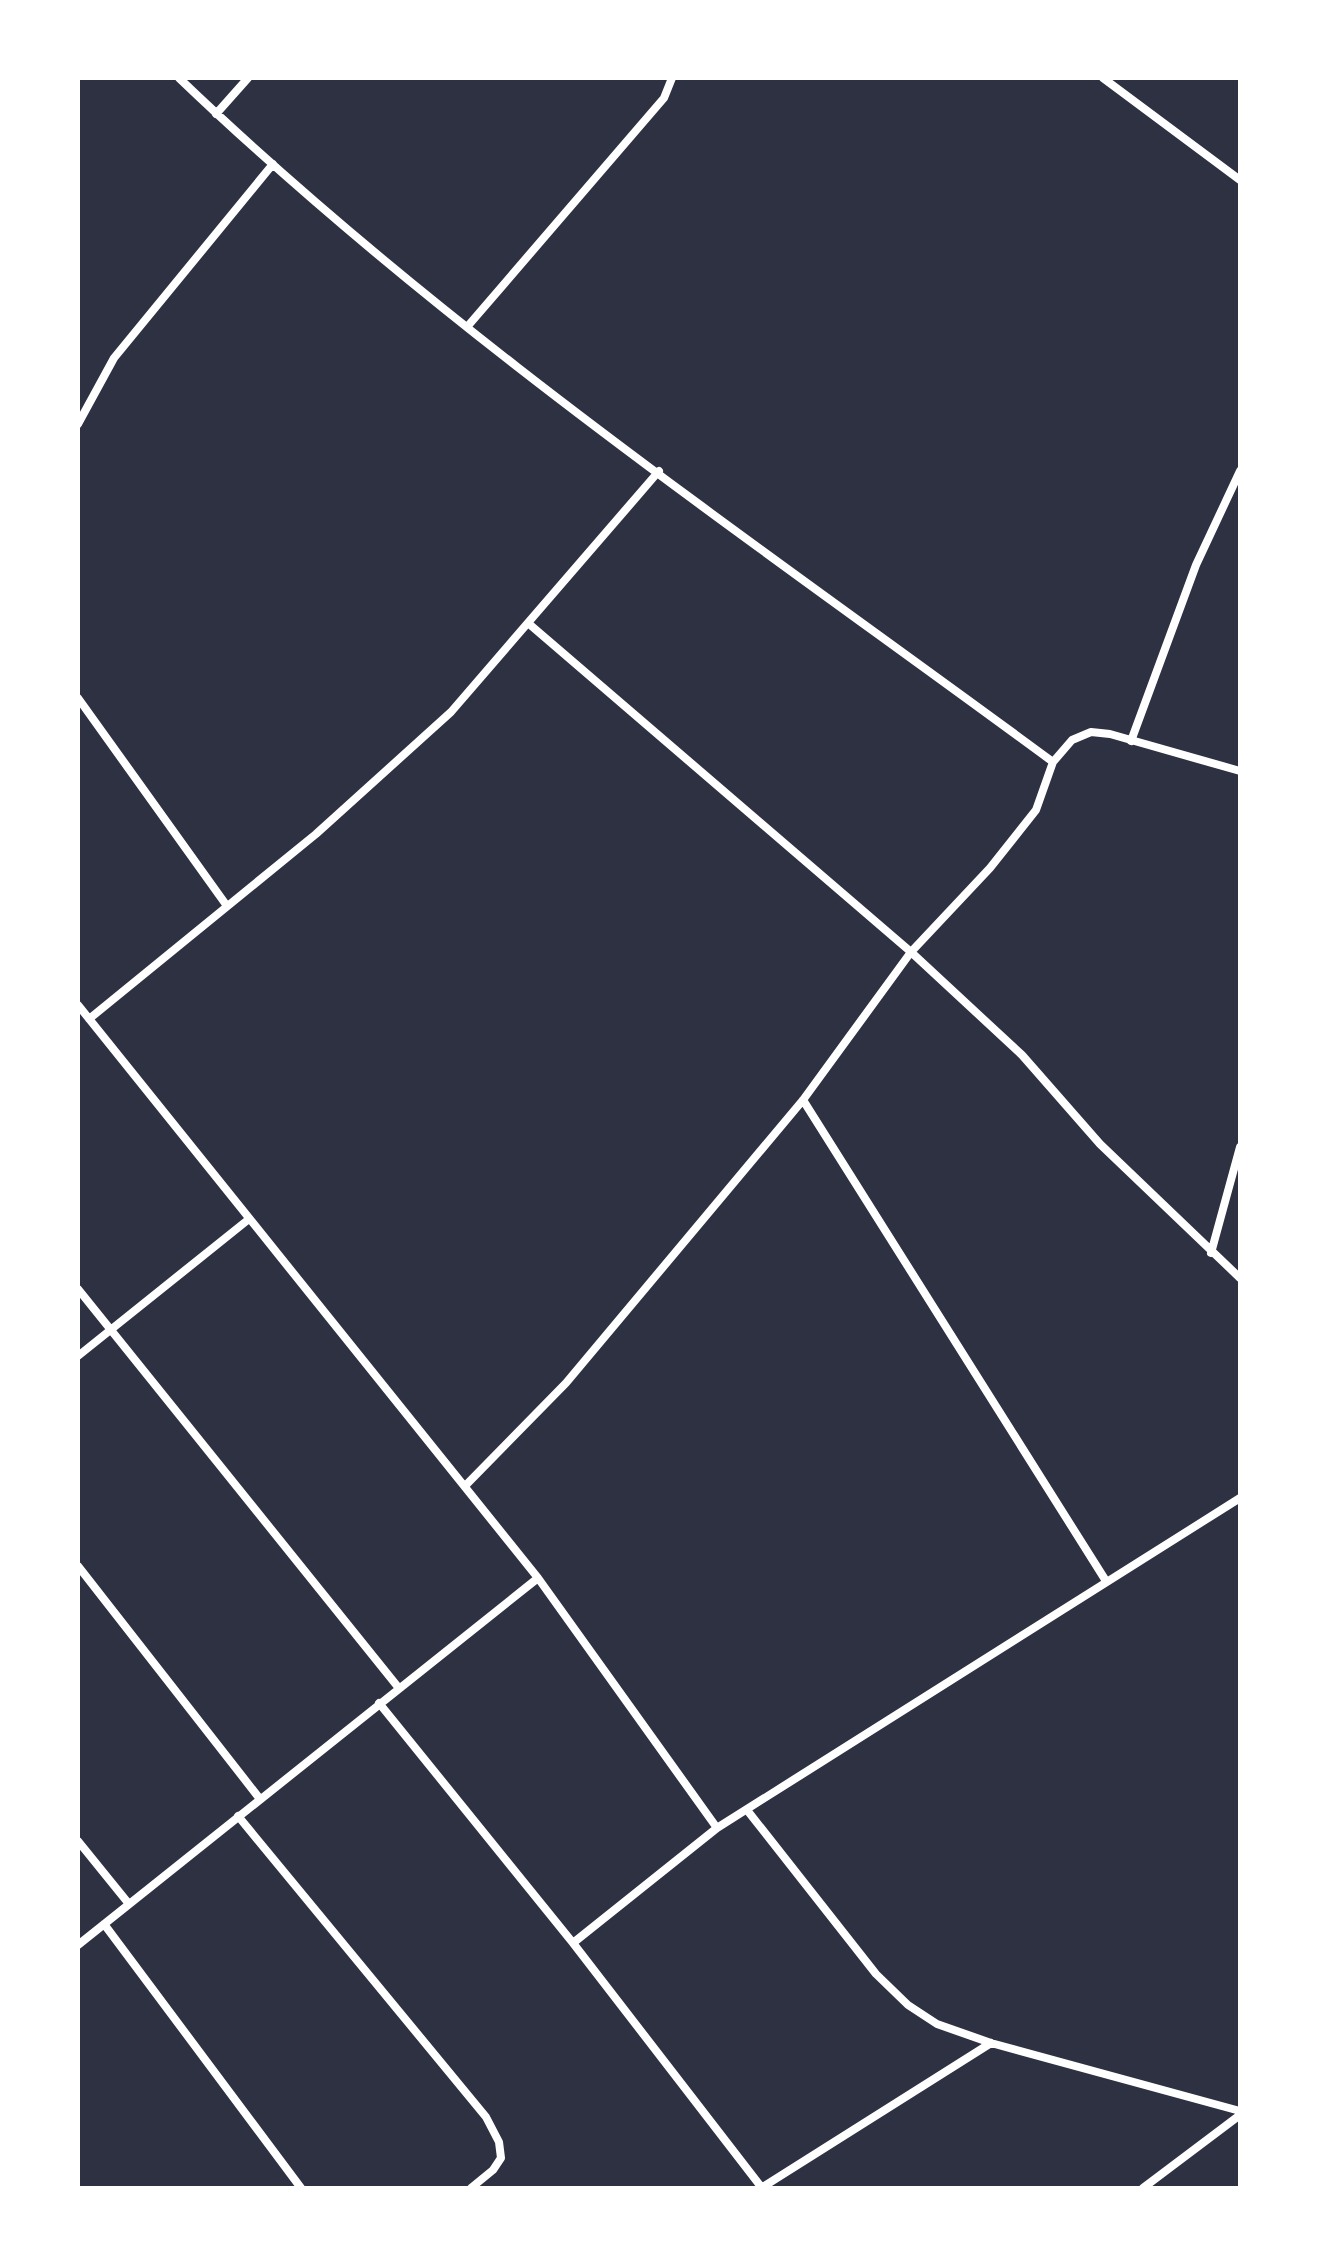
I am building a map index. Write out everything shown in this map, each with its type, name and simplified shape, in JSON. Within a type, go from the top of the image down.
[{"type":"street","points":[[179,78],[361,243],[467,327],[1053,762]]},
{"type":"street","points":[[216,114],[248,78]]},
{"type":"street","points":[[467,327],[664,98],[672,78]]},
{"type":"street","points":[[1103,78],[1240,180]]},
{"type":"street","points":[[78,424],[114,358],[273,164]]},
{"type":"street","points":[[89,1019],[316,834],[451,712],[659,471]]},
{"type":"street","points":[[1131,741],[1196,565],[1240,471]]},
{"type":"street","points":[[528,623],[911,952],[1022,1055],[1100,1144],[1240,1278]]},
{"type":"street","points":[[78,698],[227,906]]},
{"type":"street","points":[[466,1485],[566,1383],[803,1100],[911,952],[990,868],[1036,810],[1053,762],[1072,740],[1091,732],[1240,771]]},
{"type":"street","points":[[78,1005],[466,1485],[538,1578],[717,1828]]},
{"type":"street","points":[[803,1100],[1106,1581]]},
{"type":"street","points":[[1211,1253],[1240,1147]]},
{"type":"street","points":[[78,1356],[249,1219]]},
{"type":"street","points":[[78,1289],[398,1687]]},
{"type":"street","points":[[573,1943],[717,1828],[1240,1498]]},
{"type":"street","points":[[78,1566],[260,1799]]},
{"type":"street","points":[[78,1945],[538,1578]]},
{"type":"street","points":[[379,1703],[573,1943],[761,2188],[991,2043]]},
{"type":"street","points":[[747,1810],[876,1974],[908,2005],[937,2024],[991,2043],[1240,2113]]},
{"type":"street","points":[[238,1816],[486,2117],[499,2142],[501,2158],[471,2188]]},
{"type":"street","points":[[78,1841],[129,1904]]},
{"type":"street","points":[[104,1924],[301,2188]]},
{"type":"street","points":[[1143,2188],[1240,2113]]}]
